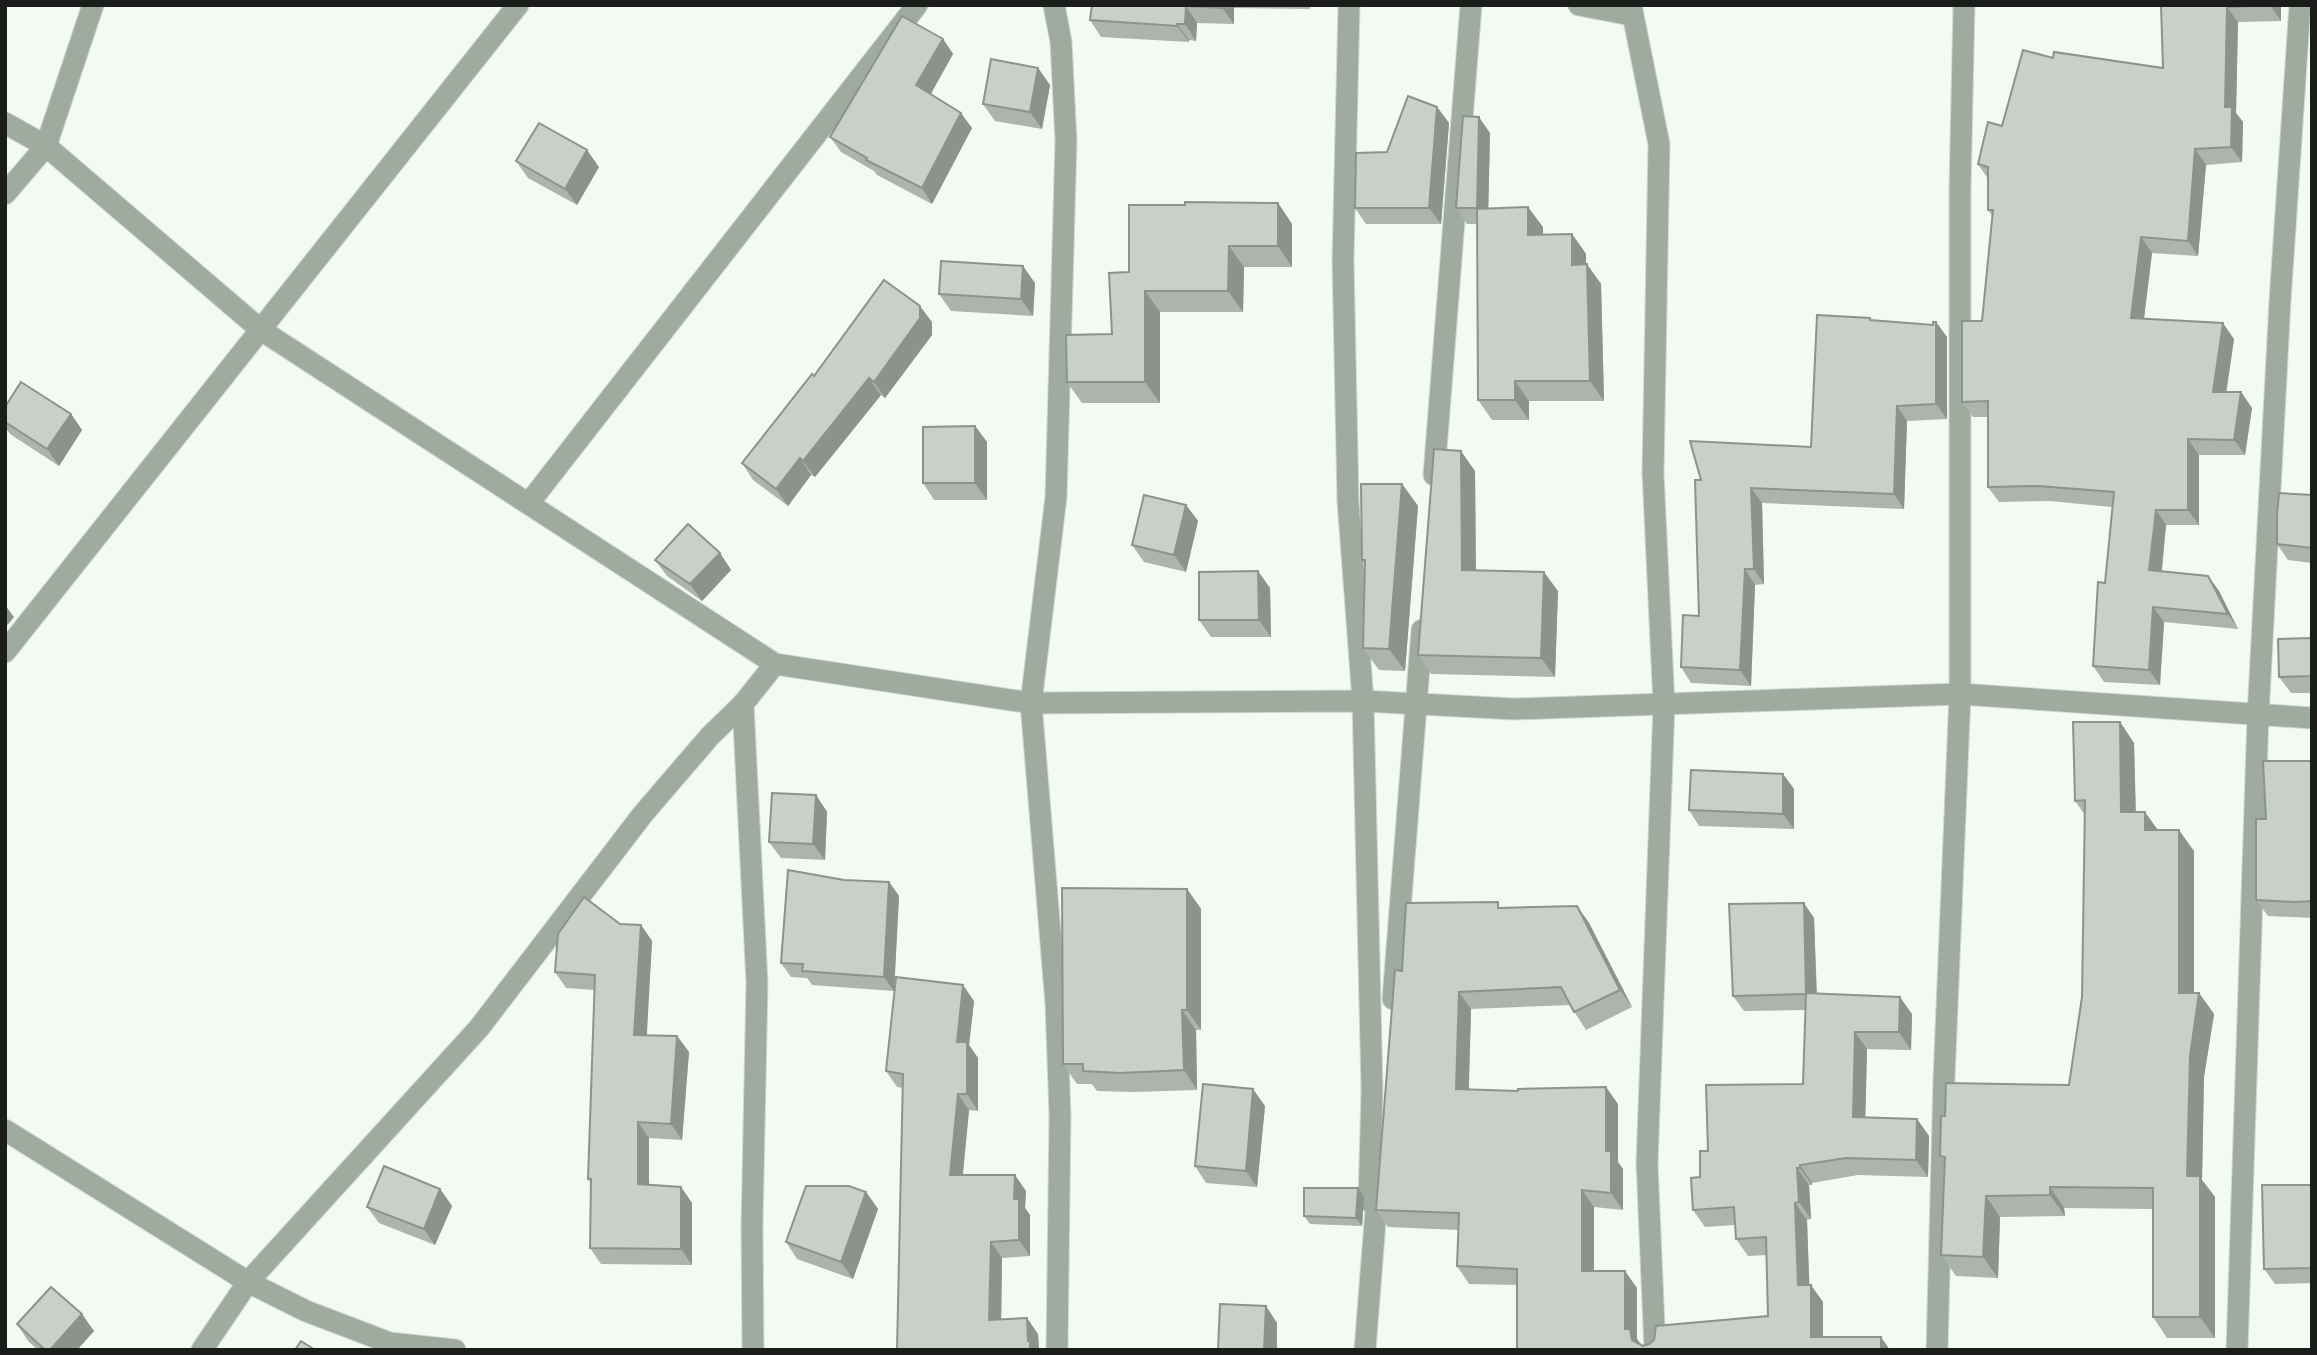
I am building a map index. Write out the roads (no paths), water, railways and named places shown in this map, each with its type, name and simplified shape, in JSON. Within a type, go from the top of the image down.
[{"type":"street","points":[[5,194],[46,146],[93,5]]},
{"type":"street","points":[[5,652],[518,5]]},
{"type":"street","points":[[529,503],[917,5]]},
{"type":"street","points":[[1054,5],[1061,42],[1066,141],[1056,497],[1031,703],[1059,1087],[1057,1350]]},
{"type":"street","points":[[1349,5],[1343,275],[1348,501],[1363,701],[1372,1090],[1365,1350]]},
{"type":"street","points":[[1433,490],[1471,5]]},
{"type":"street","points":[[1579,5],[1631,10],[1659,144],[1653,472],[1664,705],[1647,1163],[1655,1350]]},
{"type":"street","points":[[1937,1350],[1944,1079],[1960,694],[1960,189],[1964,5]]},
{"type":"street","points":[[2237,1350],[2258,716],[2280,301],[2300,5]]},
{"type":"street","points":[[5,123],[46,146],[261,330],[775,664],[1031,703],[1363,701],[1514,709],[1960,694],[2312,718]]},
{"type":"street","points":[[1365,1350],[1423,615]]},
{"type":"street","points":[[202,1350],[248,1282],[479,1028],[643,814],[710,736],[743,704],[775,664]]},
{"type":"street","points":[[743,704],[757,983],[752,1226],[753,1350]]},
{"type":"street","points":[[5,1130],[248,1282],[306,1311],[390,1346],[455,1350]]}]
